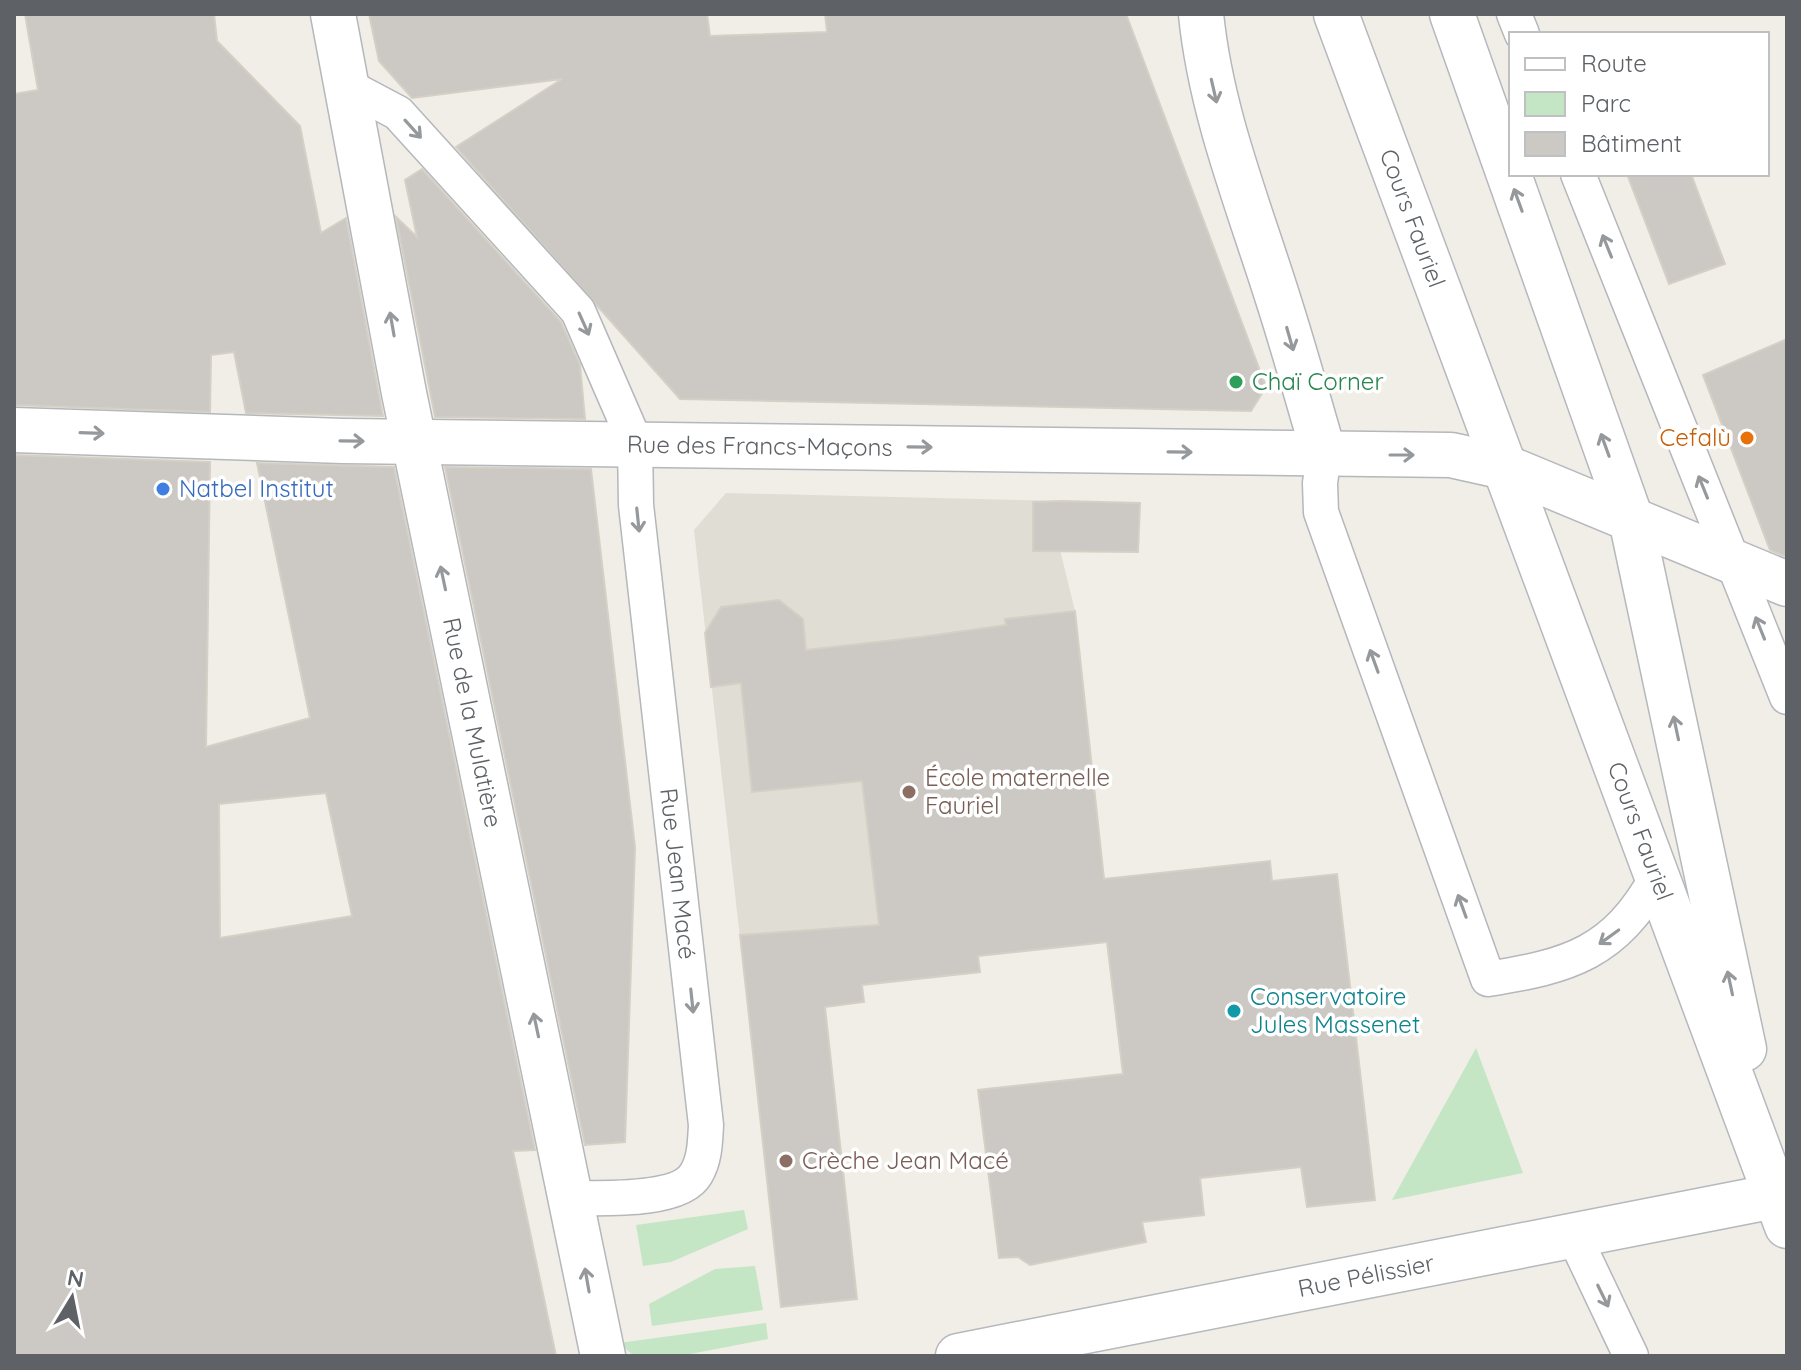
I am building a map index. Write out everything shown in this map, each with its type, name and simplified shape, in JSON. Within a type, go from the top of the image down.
[{"type":"street","name":"Rue de la Mulatière","points":[[333,14],[414,442],[573,1198],[603,1356]]},
{"type":"street","points":[[1201,14],[1204,45],[1229,154],[1279,301],[1324,454]]},
{"type":"street","name":"Cours Fauriel","points":[[1336,14],[1781,1211]]},
{"type":"street","name":"Cours Fauriel","points":[[1452,14],[1509,175]]},
{"type":"street","name":"Cours Fauriel","points":[[1509,176],[1631,519],[1781,1211]]},
{"type":"street","name":"Rue des Francs-Maçons","points":[[14,430],[414,442],[635,442],[1451,455],[1505,467]]},
{"type":"street","points":[[1505,467],[1787,584]]},
{"type":"street","name":"Rue Pélissier","points":[[958,1356],[1574,1236],[1781,1211]]},
{"type":"lane","points":[[349,87],[398,113],[578,311],[635,442]]},
{"type":"lane","points":[[1579,176],[1787,697]]},
{"type":"lane","name":"Rue Jean Macé","points":[[573,1198],[612,1198],[682,1189],[696,1175],[704,1155],[706,1125],[636,505],[635,442]]},
{"type":"lane","points":[[1324,454],[1320,483],[1321,512],[1488,979],[1536,971],[1580,956],[1613,937],[1639,909],[1657,877]]},
{"type":"lane","points":[[1574,1236],[1631,1356]]},
{"type":"shaded area","name":"École maternelle Fauriel","points":[[726,493],[1062,501],[1060,550],[1075,611],[1106,898],[879,926],[740,938],[694,530]]},
{"type":"green space","points":[[1476,1048],[1523,1173],[1392,1200]]},
{"type":"green space","points":[[744,1210],[748,1229],[671,1262],[643,1266],[636,1225]]},
{"type":"green space","points":[[755,1266],[763,1310],[652,1326],[649,1304],[715,1269]]},
{"type":"green space","points":[[766,1323],[768,1339],[680,1356],[634,1356],[619,1343]]},
{"type":"building","points":[[25,14],[214,14],[217,41],[300,126],[321,233],[346,218],[383,416],[246,413],[234,352],[211,355],[210,412],[14,405],[14,94],[38,90]]},
{"type":"building","points":[[369,14],[707,14],[710,36],[827,32],[825,14],[1126,14],[1266,387],[1251,411],[680,399],[456,147],[562,79],[412,98],[379,61]]},
{"type":"building","points":[[422,169],[561,322],[580,365],[585,419],[435,417],[396,217],[417,237],[405,180]]},
{"type":"building","points":[[1628,176],[1692,176],[1725,264],[1669,284]]},
{"type":"building","points":[[1787,339],[1787,557],[1770,550],[1703,375]]},
{"type":"building","points":[[14,455],[210,462],[206,747],[310,718],[257,463],[394,467],[535,1150],[513,1151],[556,1356],[14,1356]],"holes":[[[326,793],[352,916],[220,938],[219,804]]]},
{"type":"building","points":[[445,467],[591,469],[635,847],[625,1142],[585,1145]]},
{"type":"building","points":[[1033,502],[1140,503],[1138,552],[1033,551]]},
{"type":"building","points":[[779,600],[803,619],[806,650],[1006,625],[1005,619],[1075,611],[1104,879],[1270,861],[1272,881],[1337,874],[1375,1200],[1307,1207],[1301,1167],[1200,1178],[1204,1215],[1142,1222],[1146,1242],[1030,1265],[1018,1257],[999,1258],[978,1090],[1123,1074],[1107,942],[978,956],[980,972],[862,985],[864,1002],[825,1007],[857,1299],[781,1307],[740,935],[879,925],[862,781],[752,792],[741,683],[711,687],[705,633],[721,607]]},
{"type":"place","name":"Chaï Corner","points":[[1236,382]]},
{"type":"place","name":"Cefalù","points":[[1747,438]]},
{"type":"place","name":"Natbel Institut","points":[[163,489]]},
{"type":"place","name":"École maternelle Fauriel","points":[[909,792]]},
{"type":"place","name":"Conservatoire Jules Massenet","points":[[1234,1011]]},
{"type":"place","name":"Crèche Jean Macé","points":[[786,1161]]}]
